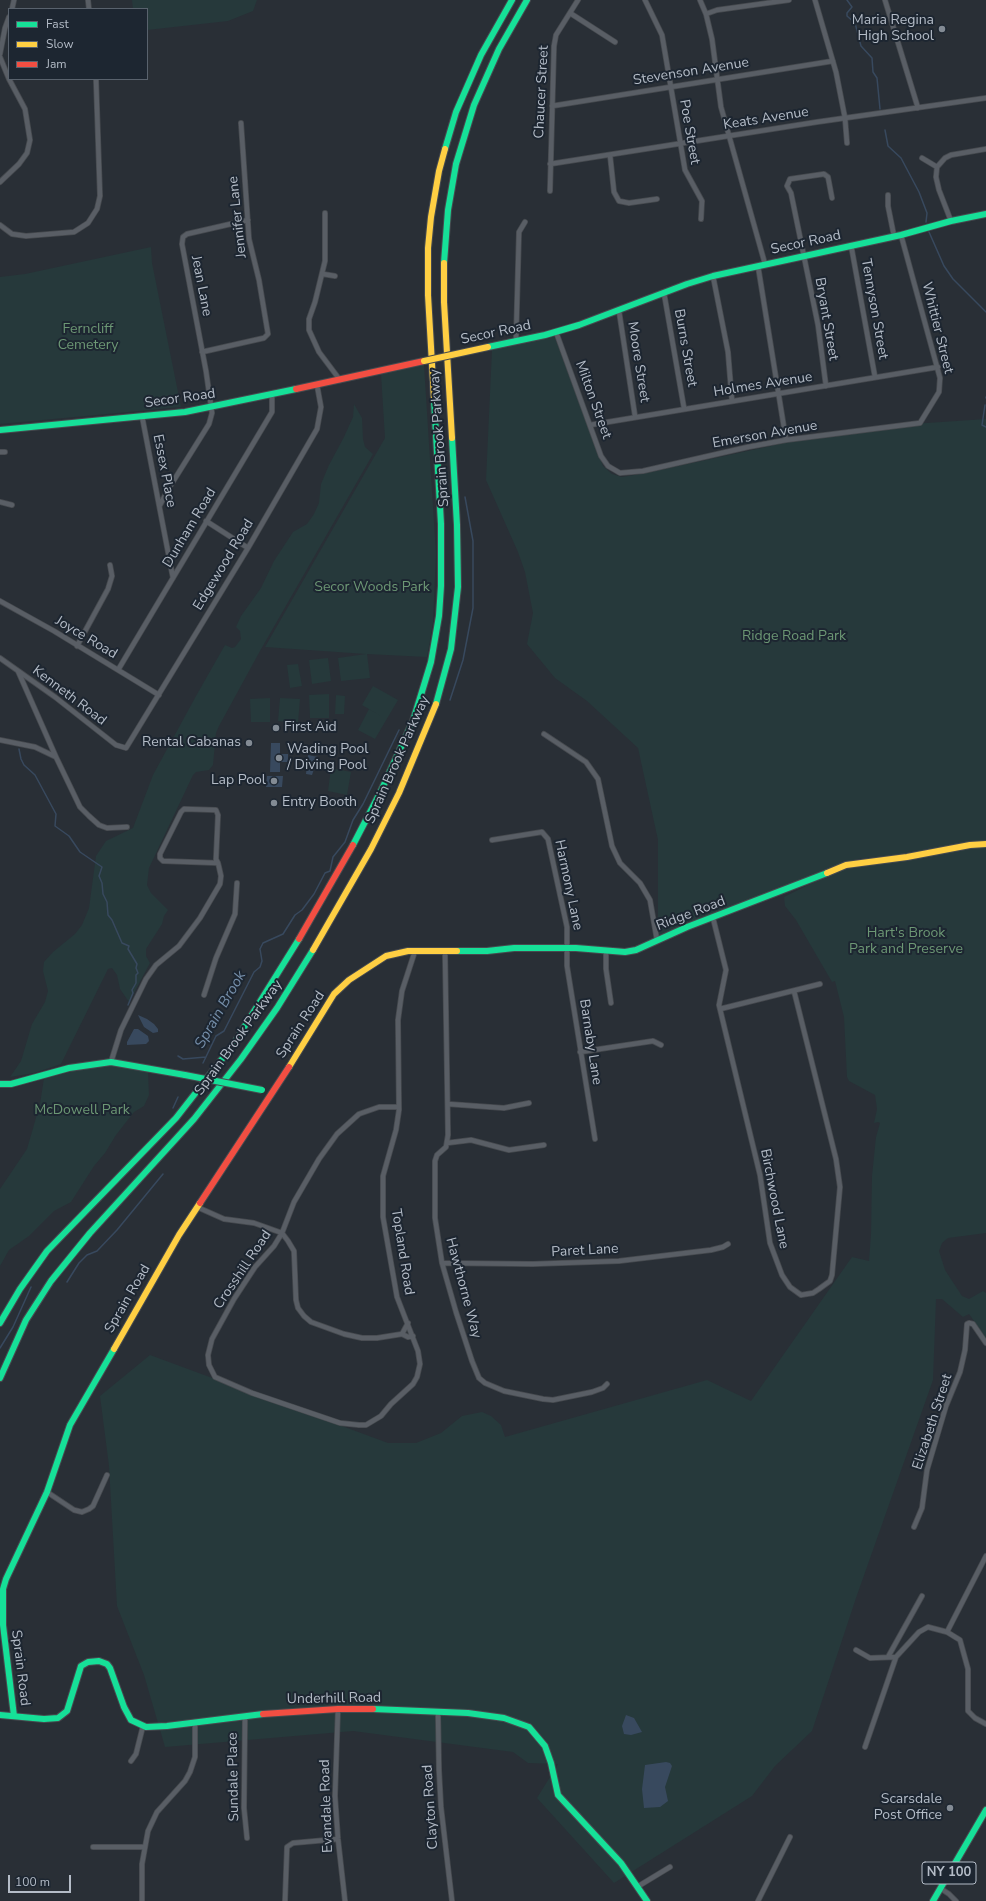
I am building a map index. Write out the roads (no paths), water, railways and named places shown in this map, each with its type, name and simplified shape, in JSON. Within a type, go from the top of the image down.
[{"type":"main road","name":"Sprain Brook Parkway","points":[[0,1323],[20,1289],[47,1251],[176,1118],[233,1045],[292,954],[345,860],[382,792],[412,721],[427,677],[434,647],[441,586],[440,524],[428,302],[427,264],[431,217],[439,171],[456,112],[474,69],[511,0]]},
{"type":"main road","name":"Sprain Brook Parkway","points":[[0,1378],[19,1334],[51,1281],[90,1233],[199,1113],[237,1065],[277,1008],[318,943],[360,869],[399,794],[424,737],[440,694],[448,663],[454,633],[458,587],[457,526],[444,302],[445,240],[450,195],[460,150],[477,98],[500,49],[527,0]]},
{"type":"main road","name":"Secor Road","points":[[0,430],[185,412],[318,385],[556,332],[619,310],[664,292],[713,276],[901,235],[951,221],[986,214]]},
{"type":"main road","name":"Ridge Road","points":[[396,952],[567,948],[624,952],[636,950],[686,927],[713,918],[852,863],[986,844]]},
{"type":"main road","name":"Sprain Road","points":[[14,1716],[3,1625],[3,1589],[6,1579],[47,1492],[70,1425],[160,1266],[334,994],[349,980],[369,966],[396,952]]},
{"type":"main road","points":[[0,1084],[22,1081],[86,1064],[111,1062],[272,1092]]},
{"type":"main road","points":[[0,1715],[44,1719],[58,1718],[65,1714],[70,1704],[81,1666],[88,1662],[99,1661],[107,1664],[110,1668],[124,1707],[131,1720],[143,1726]]},
{"type":"main road","name":"Underhill Road","points":[[143,1726],[155,1727],[275,1712],[338,1709],[393,1709],[468,1713],[504,1718],[529,1727],[545,1746],[551,1763],[558,1795],[621,1863],[647,1901]]},
{"type":"main road","name":"NY 100","points":[[933,1901],[986,1810]]},
{"type":"street","name":"Chaucer Street","points":[[550,191],[552,106],[556,35],[578,0]]},
{"type":"street","name":"Poe Street","points":[[646,0],[662,35],[686,176],[702,201],[702,220]]},
{"type":"street","points":[[700,0],[706,14],[722,107],[765,264]]},
{"type":"street","points":[[706,14],[717,10],[789,0]]},
{"type":"street","points":[[815,0],[833,61],[845,118],[847,143]]},
{"type":"street","points":[[885,0],[918,108]]},
{"type":"street","points":[[570,13],[615,42]]},
{"type":"street","points":[[0,54],[8,20]]},
{"type":"street","points":[[0,57],[8,77]]},
{"type":"street","name":"Stevenson Avenue","points":[[552,106],[833,61]]},
{"type":"street","points":[[0,182],[19,164],[27,153],[30,140],[24,109],[10,80]]},
{"type":"street","points":[[0,225],[12,234],[26,236],[74,232],[88,223],[97,209],[100,196],[96,80]]},
{"type":"street","name":"Keats Avenue","points":[[550,164],[730,135],[986,98]]},
{"type":"street","name":"Jennifer Lane","points":[[202,352],[264,338],[268,334],[249,239],[241,123]]},
{"type":"street","points":[[951,221],[939,190],[936,177],[937,166],[945,158],[951,155],[986,149]]},
{"type":"street","points":[[610,155],[614,192],[619,202],[629,203],[657,199]]},
{"type":"street","points":[[922,158],[937,166]]},
{"type":"street","name":"Bryant Street","points":[[826,386],[818,325],[790,193],[787,186],[790,179],[824,174],[828,177],[832,198]]},
{"type":"street","points":[[888,195],[888,206],[894,236]]},
{"type":"street","points":[[325,213],[326,248],[323,274],[309,319],[309,330],[320,352],[340,380]]},
{"type":"street","name":"Jean Lane","points":[[212,407],[182,244],[183,237],[187,234],[248,220]]},
{"type":"street","points":[[516,340],[519,232],[525,222]]},
{"type":"street","name":"Whittier Street","points":[[901,235],[940,378],[939,392],[920,423]]},
{"type":"street","name":"Tennyson Street","points":[[851,245],[874,377]]},
{"type":"street","points":[[758,266],[786,440]]},
{"type":"street","points":[[323,274],[335,276]]},
{"type":"street","points":[[713,276],[728,352],[732,401]]},
{"type":"street","name":"Burns Street","points":[[664,292],[684,408]]},
{"type":"street","name":"Moore Street","points":[[619,310],[636,416]]},
{"type":"street","name":"Milton Street","points":[[556,332],[602,456],[608,466],[616,472]]},
{"type":"street","name":"Holmes Avenue","points":[[590,425],[684,408],[938,367]]},
{"type":"street","name":"Edgewood Road","points":[[125,748],[128,746],[160,695],[317,429],[321,407],[318,385]]},
{"type":"street","name":"Dunham Road","points":[[118,670],[272,412],[272,395]]},
{"type":"street","points":[[160,505],[168,488],[209,424],[212,407]]},
{"type":"street","name":"Essex Place","points":[[142,416],[173,578]]},
{"type":"street","name":"Emerson Avenue","points":[[616,472],[629,473],[644,471],[748,447],[786,440],[920,423]]},
{"type":"street","points":[[0,502],[12,505]]},
{"type":"street","points":[[206,521],[248,548]]},
{"type":"street","points":[[77,646],[108,589],[112,576],[110,565]]},
{"type":"street","name":"Joyce Road","points":[[0,602],[160,695]]},
{"type":"street","name":"Kenneth Road","points":[[0,658],[55,697],[116,745],[125,748]]},
{"type":"street","points":[[17,671],[80,807],[99,825],[107,828],[127,827]]},
{"type":"street","points":[[544,734],[582,758],[598,779],[612,846],[620,863],[640,883],[650,900],[658,940]]},
{"type":"street","points":[[0,740],[35,747],[56,757]]},
{"type":"street","points":[[111,1062],[121,1030],[146,979],[156,965],[179,946],[200,918],[220,884],[218,865],[218,815],[216,810],[184,809],[181,812],[160,854],[160,858],[163,861],[218,865]]},
{"type":"street","name":"Harmony Lane","points":[[492,840],[542,832],[546,836],[567,927],[567,948]]},
{"type":"street","points":[[204,995],[216,958],[235,914],[237,883]]},
{"type":"street","name":"Birchwood Lane","points":[[713,918],[726,970],[719,1005],[760,1175],[770,1243],[782,1275],[790,1287],[801,1295],[813,1293],[830,1281],[832,1275],[840,1187],[836,1159],[794,990]]},
{"type":"street","name":"Barnaby Lane","points":[[567,948],[567,966],[595,1139]]},
{"type":"street","points":[[606,950],[606,969],[611,1003]]},
{"type":"street","name":"Topland Road","points":[[330,1420],[354,1425],[366,1425],[381,1416],[391,1404],[404,1394],[413,1384],[419,1370],[420,1357],[397,1298],[383,1217],[383,1176],[396,1130],[399,1107],[398,1020],[402,991],[415,951]]},
{"type":"street","points":[[445,951],[448,1104],[447,1143],[471,1140],[509,1150],[544,1145]]},
{"type":"street","points":[[720,1009],[820,984]]},
{"type":"street","points":[[580,1052],[653,1041],[662,1045]]},
{"type":"street","points":[[448,1104],[504,1108],[529,1103]]},
{"type":"street","name":"Crosshill Road","points":[[330,1420],[235,1387],[215,1377],[209,1365],[209,1347],[212,1339],[251,1273],[274,1246],[282,1233],[294,1202],[319,1159],[337,1134],[359,1114],[368,1110],[379,1106],[399,1107]]},
{"type":"street","name":"Hawthorne Way","points":[[447,1143],[446,1147],[437,1155],[434,1173],[435,1218],[442,1263],[472,1361],[480,1378],[485,1383],[504,1391],[523,1396],[553,1400],[592,1392],[603,1388],[607,1384]]},
{"type":"street","points":[[197,1207],[224,1219],[254,1223],[282,1233],[294,1251],[296,1300],[298,1308],[304,1316],[312,1322],[344,1334],[362,1338],[377,1338],[402,1334],[408,1337],[413,1336]]},
{"type":"street","name":"Paret Lane","points":[[442,1263],[533,1264],[606,1262],[710,1250],[723,1247],[728,1244]]},
{"type":"street","points":[[402,1334],[408,1323]]},
{"type":"street","name":"Elizabeth Street","points":[[914,1527],[922,1508],[928,1470],[946,1406],[960,1372],[965,1346],[966,1326],[969,1323],[974,1326],[986,1343]]},
{"type":"street","points":[[47,1492],[74,1510],[82,1512],[93,1506],[107,1475]]},
{"type":"street","points":[[947,1632],[986,1556]]},
{"type":"street","points":[[888,1657],[922,1596]]},
{"type":"street","points":[[865,1747],[896,1657],[923,1628],[931,1626],[947,1632],[960,1640],[968,1666],[968,1711],[972,1716],[986,1724]]},
{"type":"street","points":[[856,1650],[870,1658],[896,1657]]},
{"type":"street","name":"Evandale Road","points":[[338,1709],[335,1796],[345,1901]]},
{"type":"street","name":"Clayton Road","points":[[438,1712],[438,1770],[452,1901]]},
{"type":"street","name":"Sundale Place","points":[[244,1716],[244,1808],[247,1838]]},
{"type":"street","points":[[142,1901],[142,1864],[148,1831],[157,1812],[185,1782],[190,1772],[195,1757],[195,1722]]},
{"type":"street","points":[[131,1761],[136,1754],[143,1726]]},
{"type":"street","points":[[758,1901],[790,1837]]},
{"type":"street","points":[[285,1901],[287,1847],[293,1843],[338,1839]]},
{"type":"street","points":[[93,1847],[144,1847]]},
{"type":"street","points":[[637,1887],[670,1867]]},
{"type":"street","points":[[940,1888],[956,1901]]},
{"type":"water","name":"Wading Pool / Diving Pool","points":[[271,743],[280,743],[280,754],[288,754],[288,762],[280,762],[280,772],[270,772]]},
{"type":"water","points":[[308,755],[318,757],[312,775],[306,774]]},
{"type":"water","name":"Lap Pool","points":[[267,776],[283,776],[282,787],[266,787]]},
{"type":"water","points":[[138,1015],[154,1024],[158,1029],[158,1032],[153,1033],[144,1027]]},
{"type":"water","points":[[134,1029],[138,1029],[148,1036],[149,1041],[146,1044],[127,1045],[127,1042]]},
{"type":"water","points":[[626,1715],[634,1718],[642,1732],[631,1735],[624,1734],[622,1726]]},
{"type":"water","points":[[666,1762],[670,1763],[672,1766],[665,1787],[668,1801],[660,1807],[644,1808],[642,1789],[645,1765]]},
{"type":"waterway","points":[[847,0],[852,7],[847,13],[847,16],[855,23],[861,46],[872,58],[873,72],[877,78],[880,109]]},
{"type":"waterway","points":[[885,130],[888,146],[901,158],[919,192],[927,213],[926,222]]},
{"type":"waterway","points":[[929,232],[944,266],[953,279],[986,312]]},
{"type":"waterway","points":[[985,405],[982,425],[986,427]]},
{"type":"waterway","name":"Sprain Brook","points":[[450,700],[463,660],[473,608],[473,541],[465,497]]},
{"type":"waterway","name":"Sprain Brook","points":[[203,1063],[216,1036],[224,1031],[254,972],[260,967],[262,961],[260,949],[263,943],[283,934],[295,915],[302,910],[314,894],[325,873],[330,871],[333,857],[345,842],[353,820],[363,804],[399,730]]},
{"type":"waterway","points":[[19,749],[24,765],[35,775],[56,814],[55,826],[69,836],[80,852],[102,867],[99,876],[102,883],[103,894],[107,902],[108,915],[112,920],[122,943],[129,946],[128,949],[137,964],[136,968],[138,973],[136,975],[136,983],[132,990],[133,993],[128,1005]]},
{"type":"waterway","points":[[178,1056],[183,1059],[206,1057]]},
{"type":"waterway","name":"Sprain Brook","points":[[173,1108],[178,1097]]},
{"type":"waterway","name":"Sprain Brook","points":[[67,1282],[79,1263],[87,1255],[97,1251],[117,1230],[163,1174]]},
{"type":"waterway","name":"Sprain Brook","points":[[0,1348],[13,1327],[31,1287]]},
{"type":"place","name":"Maria Regina High School","points":[[942,29]]},
{"type":"place","name":"First Aid","points":[[276,728]]},
{"type":"place","name":"Rental Cabanas","points":[[249,743]]},
{"type":"place","name":"Wading Pool / Diving Pool","points":[[279,758]]},
{"type":"place","name":"Lap Pool","points":[[274,781]]},
{"type":"place","name":"Entry Booth","points":[[274,803]]},
{"type":"place","name":"Scarsdale Post Office","points":[[950,1808]]},
{"type":"park label","name":"Ferncliff Cemetery","points":[[88,338]]},
{"type":"park label","name":"Secor Woods Park","points":[[372,588]]},
{"type":"park label","name":"Ridge Road Park","points":[[794,637]]},
{"type":"park label","name":"Hart's Brook Park and Preserve","points":[[906,942]]},
{"type":"park label","name":"McDowell Park","points":[[82,1111]]}]
